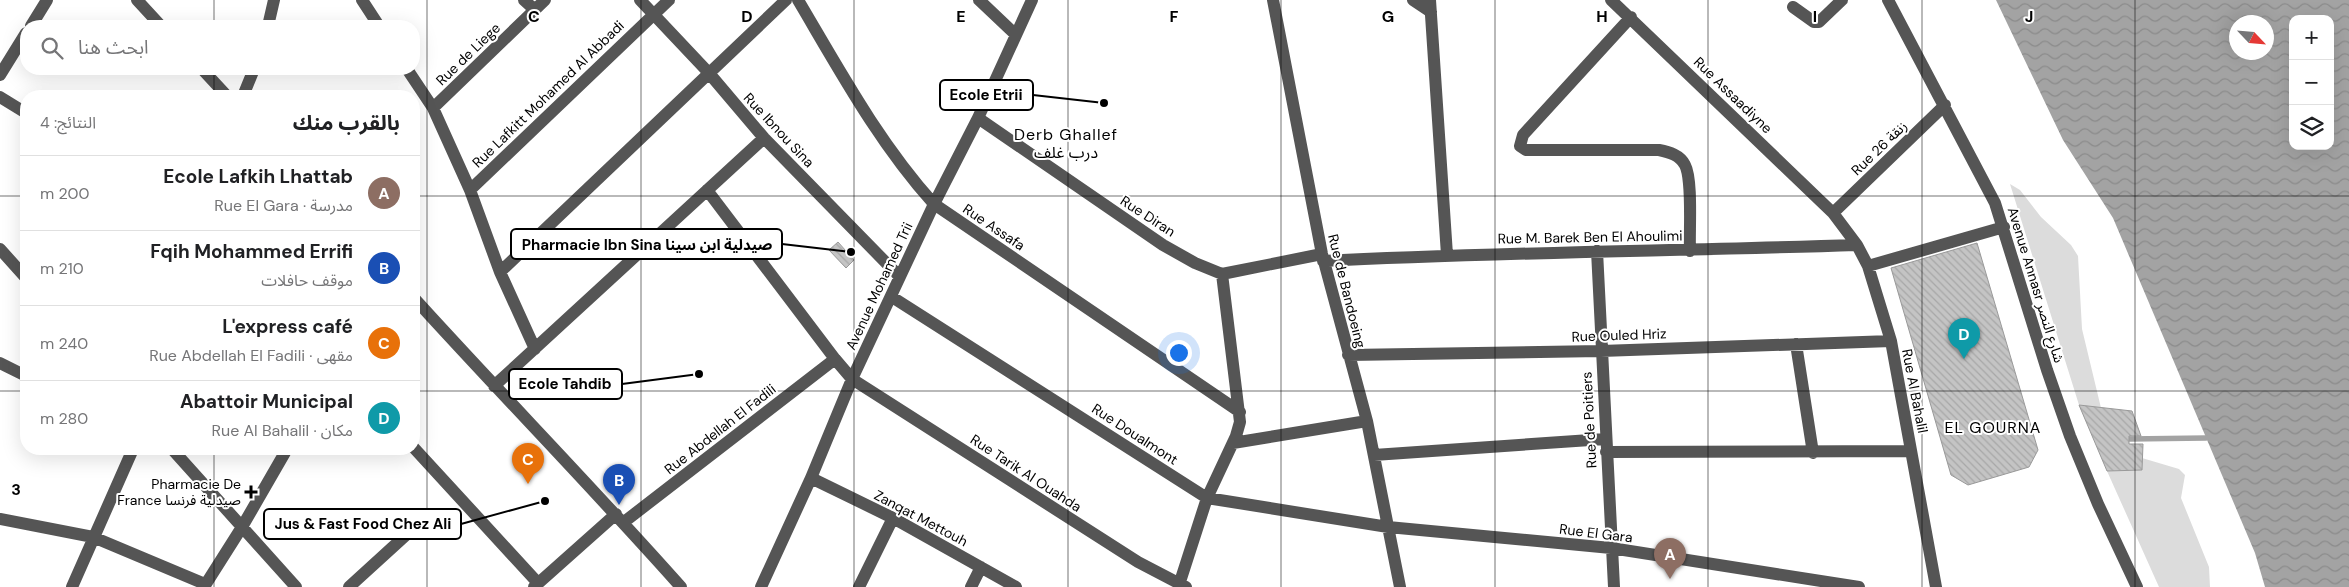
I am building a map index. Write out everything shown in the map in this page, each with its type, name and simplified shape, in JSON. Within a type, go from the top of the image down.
[{"type":"street","points":[[35,20],[47,0]]},
{"type":"street","points":[[137,0],[156,20]]},
{"type":"street","points":[[269,20],[274,0]]},
{"type":"street","points":[[362,0],[375,20]]},
{"type":"street","points":[[524,0],[535,10]]},
{"type":"street","name":"Rue de Liege","points":[[433,108],[545,0]]},
{"type":"street","name":"Rue Ibnou Sina","points":[[640,0],[708,72],[764,138],[900,277]]},
{"type":"street","name":"Rue Lafkitt Mohamed Al Abbadi","points":[[470,190],[669,0]]},
{"type":"street","points":[[500,272],[708,72],[786,0]]},
{"type":"street","name":"Rue Assafa","points":[[798,0],[886,146],[905,172],[934,204],[1240,412]]},
{"type":"street","points":[[978,0],[1016,35]]},
{"type":"street","name":"Avenue Mohamed Trii","points":[[761,587],[811,478],[852,379],[934,204],[978,118],[1032,0]]},
{"type":"street","name":"Rue de Bandoeing","points":[[1273,0],[1291,86],[1322,257],[1367,421],[1400,587]]},
{"type":"street","points":[[1413,0],[1431,6],[1447,255]]},
{"type":"street","name":"Rue Assaadiyne","points":[[1611,0],[1833,212]]},
{"type":"street","points":[[1793,7],[1814,22],[1819,22],[1842,0]]},
{"type":"street","name":"Avenue Annasr شارع النصر","points":[[1888,0],[1981,173],[2004,227],[2047,370],[2070,436],[2098,504],[2137,587]]},
{"type":"street","points":[[1630,17],[1523,135],[1520,146],[1526,150],[1659,150],[1671,153],[1685,165],[1688,178],[1690,251]]},
{"type":"street","points":[[0,75],[20,43]]},
{"type":"street","points":[[208,75],[222,90]]},
{"type":"street","points":[[245,90],[252,75]]},
{"type":"street","points":[[411,75],[433,108],[470,190],[500,272],[535,349]]},
{"type":"street","points":[[0,97],[20,109]]},
{"type":"street","name":"Rue 26 زنقة","points":[[1833,212],[1945,105]]},
{"type":"street","name":"Rue Diran","points":[[978,118],[1163,245],[1195,263],[1222,274]]},
{"type":"street","points":[[494,386],[764,138]]},
{"type":"street","name":"Rue Tarik Al Ouahda","points":[[707,190],[852,379],[1138,562],[1182,586]]},
{"type":"street","name":"Rue Al Bahalil","points":[[1833,212],[1857,245],[1868,266],[1891,341],[1936,587]]},
{"type":"street","points":[[1868,266],[2004,227]]},
{"type":"street","name":"Rue M. Barek Ben El Ahoulimi","points":[[1322,257],[1596,251],[1690,251],[1857,245]]},
{"type":"street","points":[[0,249],[20,271]]},
{"type":"street","name":"Rue de Poitiers","points":[[1596,251],[1614,587]]},
{"type":"street","points":[[1182,586],[1207,498],[1238,430],[1240,412],[1222,274],[1322,257]]},
{"type":"street","name":"Rue Doualmont","points":[[892,297],[1207,498],[1388,527]]},
{"type":"street","points":[[420,305],[494,386],[620,518],[681,587]]},
{"type":"street","name":"Rue Ouled Hriz","points":[[1348,355],[1601,352],[1891,341]]},
{"type":"street","points":[[1796,344],[1813,452]]},
{"type":"street","name":"Rue Abdellah El Fadili","points":[[536,585],[620,518],[835,359]]},
{"type":"street","points":[[0,363],[20,373]]},
{"type":"street","points":[[1233,443],[1367,421]]},
{"type":"street","points":[[1374,455],[1605,439]]},
{"type":"street","points":[[1606,452],[1911,451]]},
{"type":"street","points":[[72,587],[129,455]]},
{"type":"street","points":[[177,455],[296,587]]},
{"type":"street","points":[[0,519],[93,537],[204,586],[242,527],[284,455]]},
{"type":"street","points":[[420,455],[536,585]]},
{"type":"street","name":"Zanqat Mettouh","points":[[811,478],[893,518],[1016,587]]},
{"type":"street","points":[[859,587],[893,518]]},
{"type":"street","name":"Rue El Gara","points":[[1388,527],[1611,548],[1859,587]]},
{"type":"street","points":[[349,587],[406,535]]},
{"type":"street","points":[[971,587],[981,567]]},
{"type":"shaded area","points":[[2010,184],[2020,190],[2041,217],[2071,245],[2078,256],[2082,329],[2101,408],[2079,405]]},
{"type":"shaded area","points":[[2142,458],[2179,469],[2185,475],[2181,498],[2209,567],[2210,587],[2159,587],[2107,471],[2142,470]]},
{"type":"water","points":[[1996,0],[2349,0],[2349,587],[2265,587],[2255,553],[2113,218],[2063,140]]},
{"type":"building","points":[[838,242],[854,260],[846,268],[829,250]]},
{"type":"building","points":[[1977,243],[2038,450],[2029,467],[1968,485],[1951,475],[1891,268]]},
{"type":"building","points":[[2079,405],[2132,411],[2141,436],[2129,436],[2129,444],[2143,444],[2142,470],[2107,471]]},
{"type":"waterway","points":[[2129,439],[2206,438]]},
{"type":"place","name":"Ecole Etrii","points":[[1104,103]]},
{"type":"place","name":"Pharmacie Ibn Sina صيدلية ابن سينا","points":[[851,252]]},
{"type":"place","name":"Abattoir Municipal","points":[[1964,359]]},
{"type":"place","name":"Ecole Tahdib","points":[[699,374]]},
{"type":"place","name":"L'express café","points":[[528,484]]},
{"type":"place","name":"Pharmacie De France صيدلية فرنسا","points":[[251,492]]},
{"type":"place","name":"Jus & Fast Food Chez Ali","points":[[545,501]]},
{"type":"place","name":"Fqih Mohammed Errifi","points":[[619,505]]},
{"type":"place","name":"Ecole Lafkih Lhattab","points":[[1670,579]]},
{"type":"district","name":"Derb Ghallef درب غلف","points":[[1066,143]]},
{"type":"district","name":"EL GOURNA","points":[[1993,427]]}]
